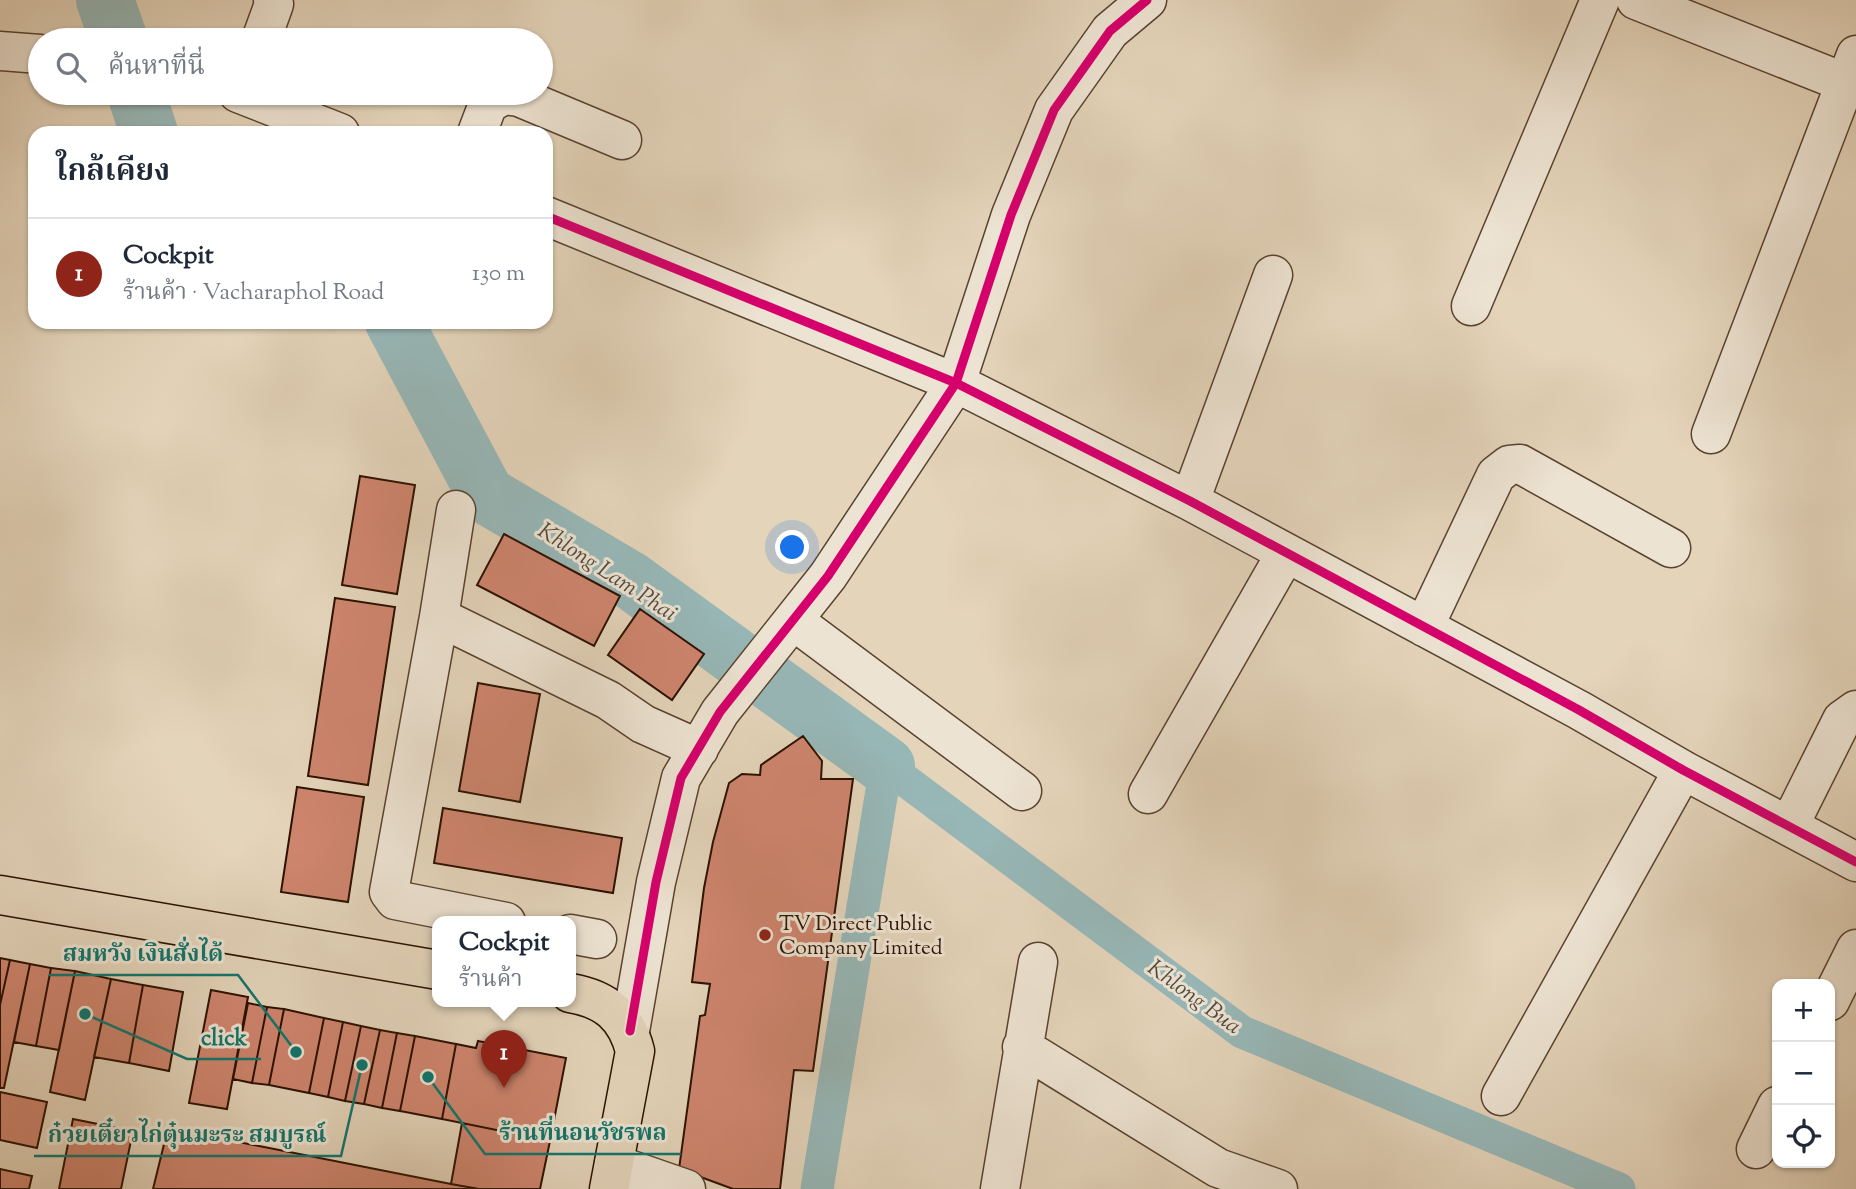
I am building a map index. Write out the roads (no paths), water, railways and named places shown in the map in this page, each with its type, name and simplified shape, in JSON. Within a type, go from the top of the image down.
[{"type":"main road","points":[[0,895],[432,969]]},
{"type":"main road","points":[[576,994],[603,1003],[630,1031],[635,1051],[611,1176]]},
{"type":"street","points":[[265,28],[273,0]]},
{"type":"street","points":[[630,1031],[656,882],[681,778],[720,712],[828,576],[956,383],[1011,215],[1054,110],[1110,31],[1147,0]]},
{"type":"street","points":[[1471,306],[1600,0]]},
{"type":"street","points":[[1636,0],[1853,75],[1711,434]]},
{"type":"street","points":[[0,51],[28,53]]},
{"type":"street","points":[[271,105],[323,126]]},
{"type":"street","points":[[480,126],[488,105]]},
{"type":"street","points":[[538,105],[622,141]]},
{"type":"street","points":[[553,219],[956,383],[1190,501],[1579,710],[1683,771],[1856,862]]},
{"type":"street","points":[[1190,501],[1273,275]]},
{"type":"street","points":[[1424,627],[1496,475],[1509,465],[1520,464],[1671,548]]},
{"type":"street","points":[[456,510],[389,892],[395,900],[476,916]]},
{"type":"street","points":[[1148,794],[1286,554]]},
{"type":"street","points":[[439,617],[608,700],[643,724],[699,749]]},
{"type":"street","points":[[786,630],[1022,791]]},
{"type":"street","points":[[1789,826],[1842,720],[1856,710]]},
{"type":"street","points":[[1501,1096],[1683,771]]},
{"type":"street","points":[[1835,991],[1856,949]]},
{"type":"street","points":[[1000,1189],[1038,962]]},
{"type":"street","points":[[1022,1047],[1220,1178],[1278,1189]]},
{"type":"street","points":[[1756,1149],[1772,1116]]},
{"type":"street","points":[[611,1176],[687,1189]]},
{"type":"waterway","name":"Khlong Lam Phai","points":[[105,0],[115,28]]},
{"type":"waterway","name":"Khlong Lam Phai","points":[[140,105],[147,126]]},
{"type":"waterway","name":"Khlong Lam Phai","points":[[398,329],[486,495],[630,580],[886,766]]},
{"type":"waterway","name":"Khlong Bua","points":[[817,1189],[886,766],[1242,1032],[1619,1189]]},
{"type":"place","name":"TV Direct Public Company Limited","points":[[765,935]]},
{"type":"place","name":"click","points":[[85,1014]]},
{"type":"place","name":"สมหวัง เงินสั่งได้","points":[[296,1052]]},
{"type":"place","name":"ก๋วยเตี๋ยวไก่ตุ๋นมะระ สมบูรณ์","points":[[362,1065]]},
{"type":"place","name":"ร้านที่นอนวัชรพล","points":[[428,1077]]},
{"type":"place","name":"Cockpit","points":[[504,1088]]}]
